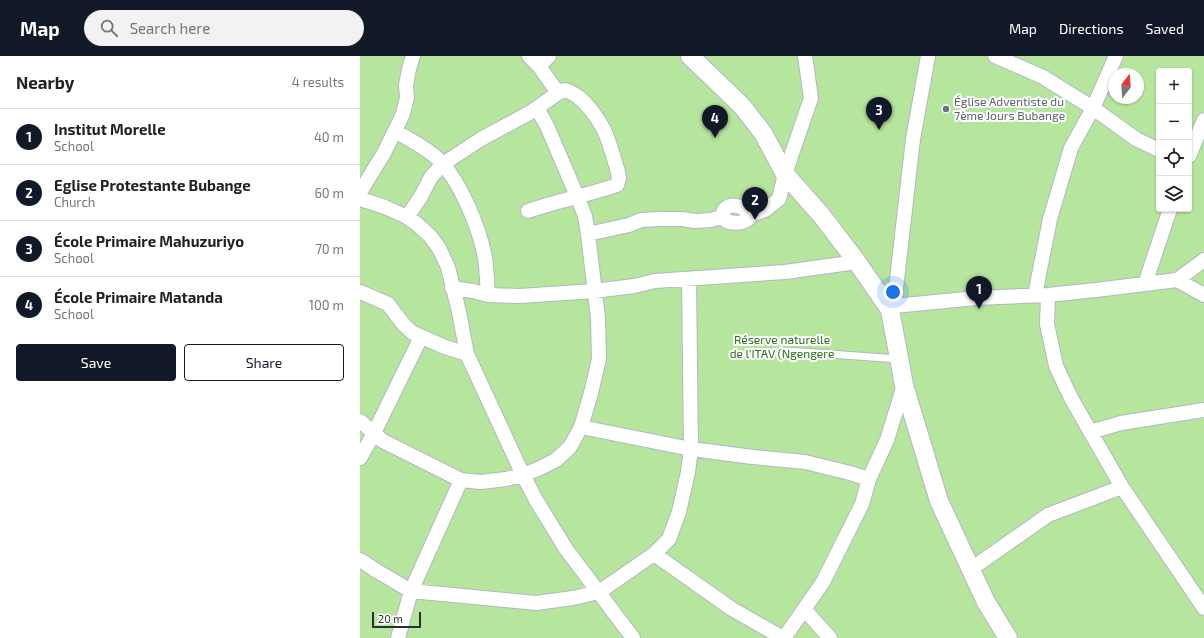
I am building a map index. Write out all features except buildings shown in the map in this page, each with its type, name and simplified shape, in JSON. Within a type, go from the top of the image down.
[{"type":"street","points":[[360,192],[384,153],[404,114],[407,97],[406,85],[413,56]]},
{"type":"street","points":[[549,56],[534,61],[558,93]]},
{"type":"street","points":[[690,56],[742,106],[763,133],[785,174],[822,216],[892,308]]},
{"type":"street","points":[[588,234],[629,225],[641,220],[682,219],[695,221],[711,220],[722,216],[728,221],[736,223],[747,221],[751,215],[765,210],[779,199],[785,174],[812,98],[806,56]]},
{"type":"street","points":[[928,56],[913,139],[892,308],[899,359],[904,386],[939,501],[986,602],[1008,638]]},
{"type":"street","points":[[995,56],[1042,77],[1093,108],[1136,139],[1156,149]]},
{"type":"street","points":[[1116,56],[1093,108],[1072,148],[1065,170],[1050,219],[1041,295],[1056,366],[1071,398],[1122,487],[1204,608]]},
{"type":"street","points":[[407,217],[420,198],[431,177],[443,164],[481,138],[503,128],[537,108],[558,93],[565,90],[571,92],[590,108],[604,131],[618,172],[619,178],[617,184],[594,193],[577,196],[528,211]]},
{"type":"street","points":[[360,421],[384,441],[462,480],[481,482],[523,475],[556,460],[570,447],[581,427],[599,359],[598,318],[588,234],[584,216],[547,126],[537,108]]},
{"type":"street","points":[[1192,149],[1204,120]]},
{"type":"street","points":[[395,131],[423,147],[443,164],[456,181],[473,217],[485,258],[488,295]]},
{"type":"street","points":[[360,199],[385,207],[407,217],[430,236],[438,248],[448,267],[467,354],[523,475],[566,549],[633,638]]},
{"type":"street","points":[[1145,284],[1169,212]]},
{"type":"street","points":[[892,308],[976,298],[1041,295],[1177,280],[1204,260]]},
{"type":"street","points":[[452,288],[488,295],[520,296],[594,291],[634,286],[655,281],[785,272],[857,262]]},
{"type":"street","points":[[360,560],[377,572],[411,591],[536,603],[573,598],[599,592],[654,554],[669,539],[679,512],[688,472],[691,449],[689,279]]},
{"type":"street","points":[[1177,280],[1204,295]]},
{"type":"street","points":[[360,292],[388,304],[404,325],[413,333],[445,347],[467,354]]},
{"type":"street","points":[[360,458],[374,433],[421,336]]},
{"type":"street","points":[[654,554],[732,609],[784,638],[823,582],[862,504],[869,479],[887,440],[904,386]]},
{"type":"street","points":[[1090,432],[1120,423],[1204,410]]},
{"type":"street","points":[[581,427],[691,449],[805,462],[869,479]]},
{"type":"street","points":[[398,638],[411,591],[462,480]]},
{"type":"street","points":[[972,570],[1048,515],[1122,487]]},
{"type":"street","points":[[804,609],[830,638]]},
{"type":"lane","points":[[787,351],[899,359]]},
{"type":"green space","name":"Réserve naturelle de l'ITAV (Ngengere","points":[[360,56],[1204,56],[1204,638],[360,638]]},
{"type":"place","name":"Église Adventiste du 7ème Jours Bubange","points":[[946,109]]},
{"type":"place","name":"École Primaire Mahuzuriyo","points":[[879,130]]},
{"type":"place","name":"École Primaire Matanda","points":[[715,138]]},
{"type":"place","name":"Eglise Protestante Bubange","points":[[755,220]]},
{"type":"place","name":"Institut Morelle","points":[[979,309]]}]
